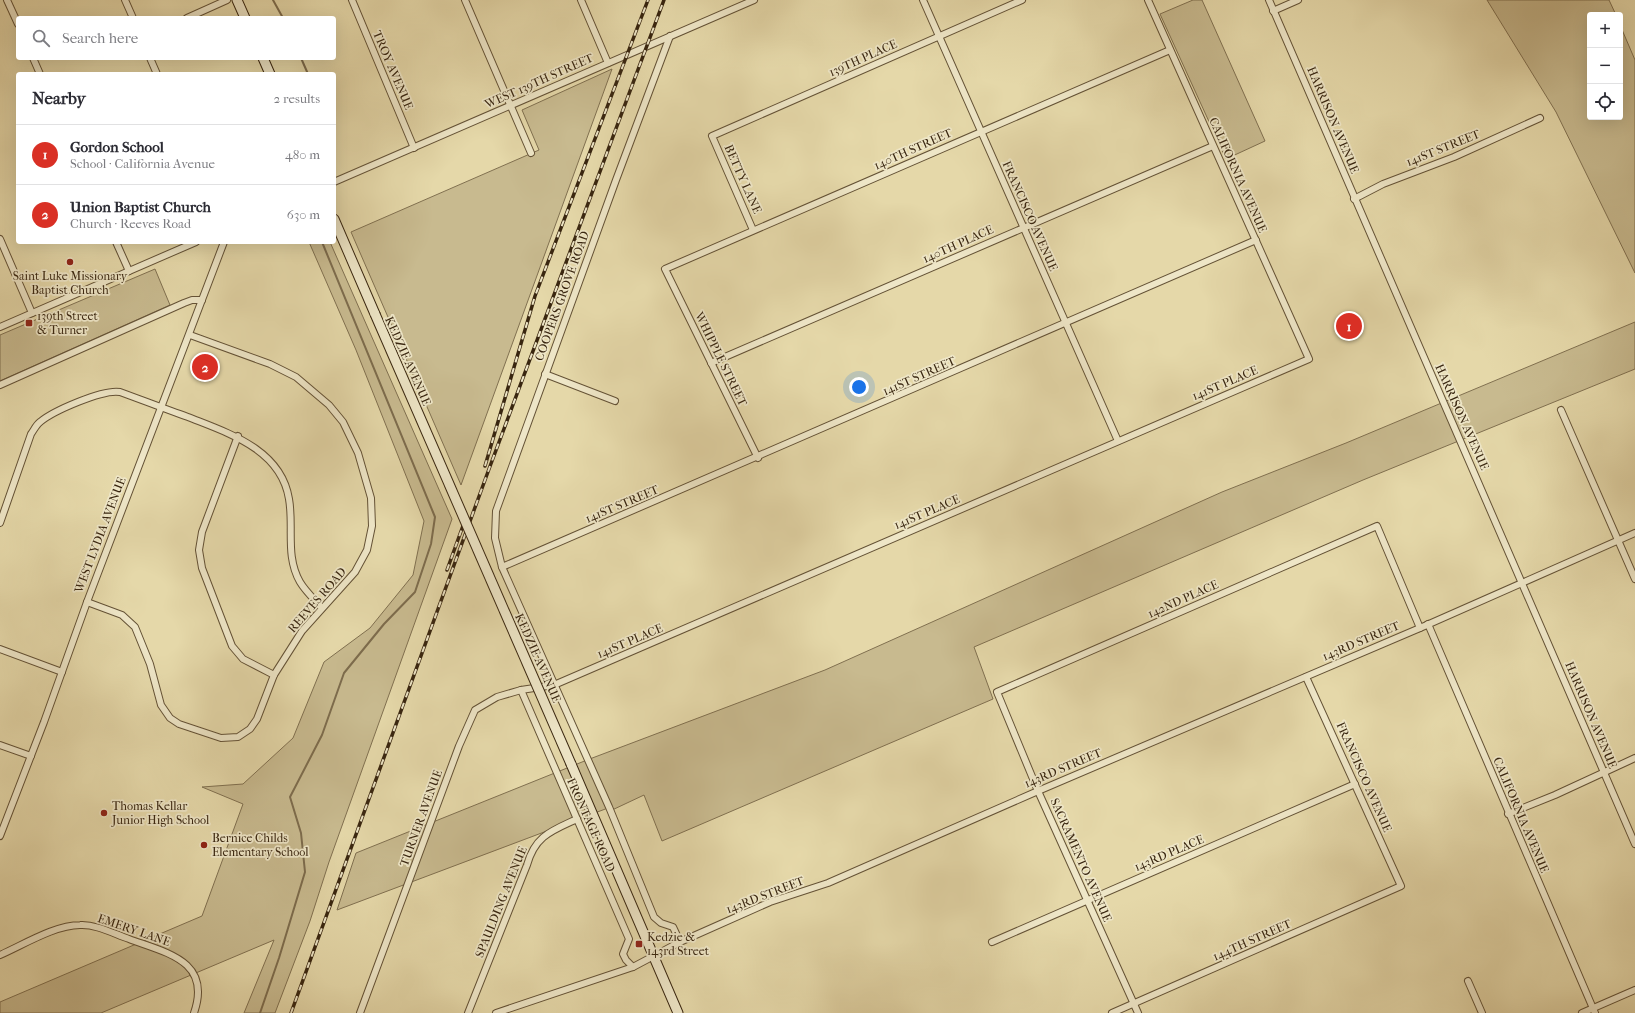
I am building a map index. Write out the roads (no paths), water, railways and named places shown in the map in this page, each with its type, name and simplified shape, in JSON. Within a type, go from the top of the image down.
[{"type":"main road","points":[[237,0],[244,16]]},
{"type":"main road","points":[[264,60],[269,72]]},
{"type":"main road","name":"KEDZIE AVENUE","points":[[336,224],[678,1013]]},
{"type":"street","points":[[7,0],[16,20]]},
{"type":"street","points":[[125,0],[132,16]]},
{"type":"street","points":[[191,16],[227,0]]},
{"type":"street","name":"TROY AVENUE","points":[[352,0],[414,148]]},
{"type":"street","points":[[465,0],[531,153]]},
{"type":"street","points":[[581,0],[608,63]]},
{"type":"street","name":"WEST 139TH STREET","points":[[336,181],[754,0]]},
{"type":"street","name":"FRANCISCO AVENUE","points":[[923,0],[1118,442]]},
{"type":"street","name":"139TH PLACE","points":[[712,136],[1022,0]]},
{"type":"street","name":"CALIFORNIA AVENUE","points":[[1148,0],[1309,359]]},
{"type":"street","name":"HARRISON AVENUE","points":[[1268,0],[1522,581],[1635,844]]},
{"type":"street","points":[[1273,10],[1298,0]]},
{"type":"street","name":"COOPERS GROVE ROAD","points":[[670,36],[496,511],[495,538],[502,567],[654,917],[661,923],[673,927],[680,942]]},
{"type":"street","name":"140TH STREET","points":[[665,269],[1170,50]]},
{"type":"street","points":[[34,60],[39,72]]},
{"type":"street","points":[[151,60],[156,72]]},
{"type":"street","name":"141ST STREET","points":[[1354,199],[1383,184],[1454,157],[1540,118]]},
{"type":"street","name":"BETTY LANE","points":[[712,136],[753,230]]},
{"type":"street","name":"140TH PLACE","points":[[711,363],[1213,146]]},
{"type":"street","points":[[0,239],[32,313]]},
{"type":"street","name":"141ST STREET","points":[[502,567],[758,458],[1256,240]]},
{"type":"street","points":[[117,244],[129,271]]},
{"type":"street","points":[[0,327],[191,244]]},
{"type":"street","name":"WEST LYDIA AVENUE","points":[[0,836],[223,244]]},
{"type":"street","name":"WHIPPLE STREET","points":[[665,269],[758,458]]},
{"type":"street","points":[[0,385],[184,303],[192,300],[202,300]]},
{"type":"street","name":"REEVES ROAD","points":[[87,602],[122,615],[135,627],[150,664],[162,705],[170,718],[180,724],[221,738],[238,737],[250,729],[257,718],[274,674],[302,632],[355,572],[367,550],[372,526],[368,491],[358,453],[343,422],[329,405],[296,377],[270,364],[190,335]]},
{"type":"street","name":"141ST PLACE","points":[[554,685],[1309,359]]},
{"type":"street","points":[[545,374],[615,402]]},
{"type":"street","points":[[0,523],[31,434],[41,421],[52,414],[98,394],[110,391],[120,392],[238,436],[263,454],[282,477],[289,498],[291,552],[294,569],[301,584],[322,608]]},
{"type":"street","points":[[1562,410],[1635,579]]},
{"type":"street","points":[[238,436],[202,532],[200,550],[201,562],[232,646],[243,659],[274,674]]},
{"type":"street","name":"142ND PLACE","points":[[998,692],[1377,526],[1420,628]]},
{"type":"street","name":"143RD STREET","points":[[496,1013],[633,967],[653,958],[680,942],[770,902],[828,883],[1038,791],[1420,628],[1522,581],[1635,533]]},
{"type":"street","name":"CALIFORNIA AVENUE","points":[[1428,624],[1508,814],[1594,1011]]},
{"type":"street","points":[[0,649],[62,672]]},
{"type":"street","name":"FRANCISCO AVENUE","points":[[1306,677],[1401,886]]},
{"type":"street","name":"TURNER AVENUE","points":[[360,1013],[459,746],[476,710],[497,697],[521,690],[554,685]]},
{"type":"street","name":"FRONTAGE ROAD","points":[[521,690],[629,939],[623,954],[626,960],[633,967]]},
{"type":"street","name":"SACRAMENTO AVENUE","points":[[998,692],[1038,791],[1086,901],[1138,1013]]},
{"type":"street","points":[[0,746],[31,756]]},
{"type":"street","points":[[1508,814],[1555,795],[1635,758]]},
{"type":"street","name":"143RD PLACE","points":[[992,942],[1355,784]]},
{"type":"street","name":"SPAULDING AVENUE","points":[[468,1013],[530,852],[543,836],[577,820]]},
{"type":"street","name":"144TH STREET","points":[[1112,1013],[1401,886]]},
{"type":"street","name":"EMERY LANE","points":[[0,955],[60,929],[80,924],[95,927],[173,955],[186,963],[191,970],[198,988],[198,1002],[194,1013]]},
{"type":"street","points":[[1468,981],[1482,1013]]},
{"type":"street","points":[[1582,1013],[1594,1011],[1635,990]]},
{"type":"waterway","points":[[273,0],[282,16]]},
{"type":"waterway","points":[[302,60],[307,72]]},
{"type":"waterway","points":[[260,1013],[279,958],[305,872],[301,833],[290,797],[322,735],[344,673],[384,624],[415,592],[431,544],[435,517],[323,244]]},
{"type":"railway","points":[[485,466],[535,296],[648,0]]},
{"type":"railway","points":[[291,1013],[489,469],[664,0]]},
{"type":"railway","points":[[447,570],[464,523]]},
{"type":"place","name":"Saint Luke Missionary Baptist Church","points":[[70,262]]},
{"type":"place","name":"139th Street & Turner","points":[[29,323]]},
{"type":"place","name":"Gordon School","points":[[1349,326]]},
{"type":"place","name":"Union Baptist Church","points":[[205,367]]},
{"type":"place","name":"Thomas Kellar Junior High School","points":[[104,813]]},
{"type":"place","name":"Bernice Childs Elementary School","points":[[204,845]]},
{"type":"place","name":"Kedzie & 143rd Street","points":[[639,944]]}]
